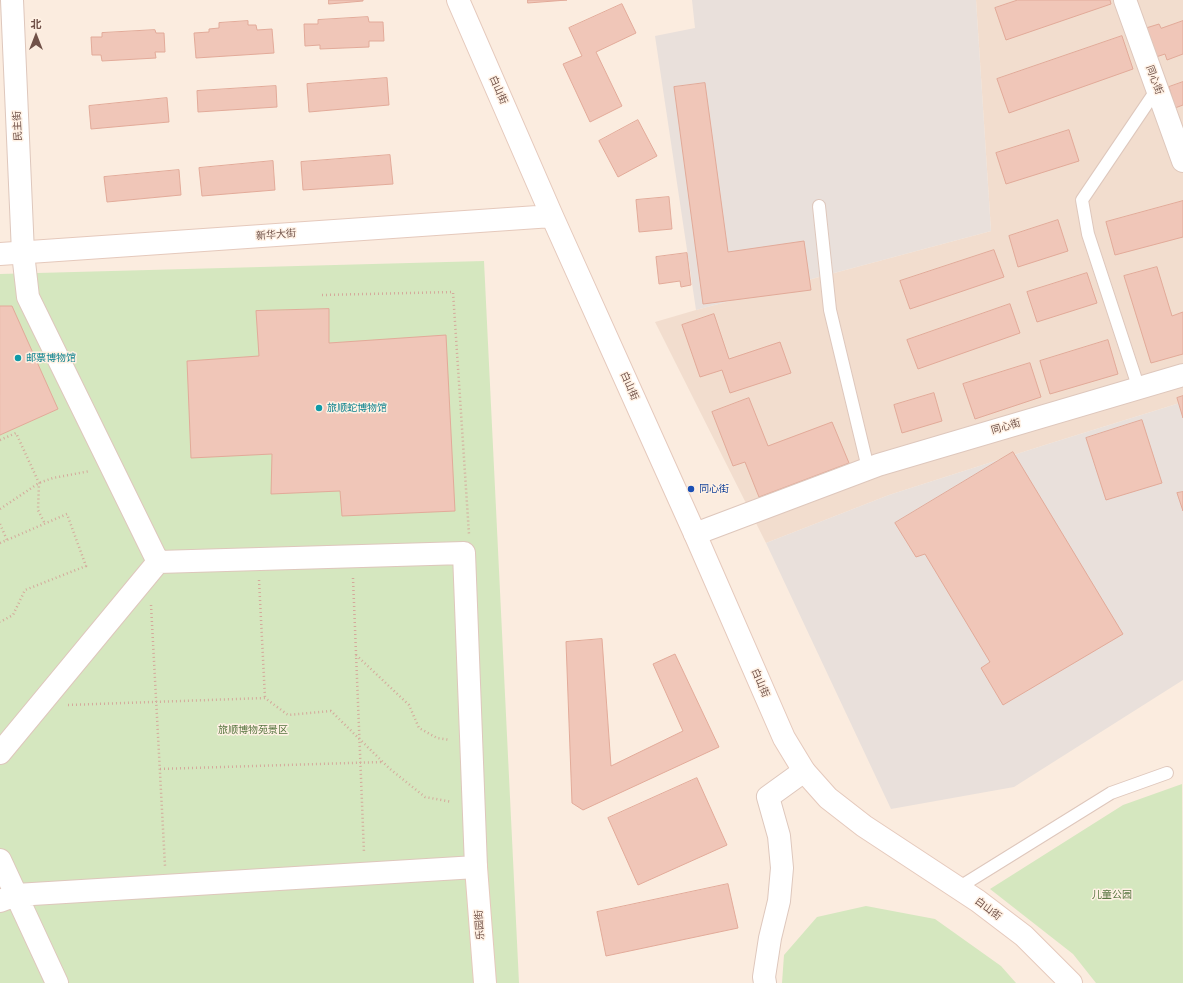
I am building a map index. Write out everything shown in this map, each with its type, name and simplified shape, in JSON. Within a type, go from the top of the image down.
[{"type":"street","name":"民主街","points":[[12,0],[23,253],[28,297],[111,468],[154,567]]},
{"type":"street","name":"白山街","points":[[458,0],[552,216],[695,534],[784,738],[804,771],[828,798],[864,826],[978,901],[1024,936],[1071,983]]},
{"type":"street","name":"同心街","points":[[1125,0],[1183,161]]},
{"type":"street","name":"新华大街","points":[[0,254],[552,216]]},
{"type":"street","name":"同心街","points":[[695,534],[868,468],[1183,375]]},
{"type":"street","points":[[0,753],[154,567],[257,559],[464,553]]},
{"type":"street","name":"乐园街","points":[[464,553],[476,867],[485,983]]},
{"type":"street","points":[[765,983],[764,977],[770,938],[779,902],[782,868],[779,836],[768,797],[804,771]]},
{"type":"street","points":[[0,860],[8,898],[57,983]]},
{"type":"street","points":[[8,898],[166,886],[476,867]]},
{"type":"lane","points":[[1139,389],[1088,234],[1082,200],[1157,89]]},
{"type":"lane","points":[[819,206],[830,310],[868,468]]},
{"type":"lane","points":[[958,888],[1111,794],[1167,773]]},
{"type":"path","points":[[322,295],[453,292],[470,541],[464,553]]},
{"type":"path","points":[[0,440],[16,433],[39,483],[38,510],[45,524]]},
{"type":"path","points":[[0,508],[39,483],[53,478],[111,468]]},
{"type":"path","points":[[0,543],[67,514],[86,566],[25,590],[13,615],[0,622]]},
{"type":"path","points":[[0,524],[7,540]]},
{"type":"path","points":[[352,556],[365,875]]},
{"type":"path","points":[[257,559],[264,698]]},
{"type":"path","points":[[154,567],[156,702],[166,886]]},
{"type":"path","points":[[356,655],[409,705],[419,728],[437,738],[471,742]]},
{"type":"path","points":[[39,706],[264,698],[288,715],[330,710],[382,762],[425,797],[474,807]]},
{"type":"path","points":[[160,769],[382,762]]},
{"type":"shaded area","points":[[692,0],[976,0],[991,231],[696,310],[655,36],[695,28]]},
{"type":"shaded area","points":[[976,0],[1183,0],[1183,402],[889,495],[766,543],[655,322],[991,231]]},
{"type":"shaded area","points":[[1183,402],[1183,680],[1014,787],[891,809],[766,543],[889,495]]},
{"type":"green space","name":"旅顺博物苑景区","points":[[484,261],[519,983],[0,983],[0,274]]},
{"type":"green space","name":"儿童公园","points":[[1182,784],[1183,983],[1096,983],[1073,954],[990,889],[1123,805]]},
{"type":"green space","points":[[866,906],[935,919],[1001,966],[1016,983],[782,983],[784,955],[817,917]]},
{"type":"building","points":[[329,0],[363,0],[363,1],[329,4]]},
{"type":"building","points":[[528,0],[567,0],[528,3]]},
{"type":"building","points":[[1018,0],[1110,0],[1111,4],[1006,40],[995,8]]},
{"type":"building","points":[[622,4],[636,33],[596,52],[622,106],[590,122],[563,64],[582,56],[569,28]]},
{"type":"building","points":[[368,17],[369,22],[383,22],[384,41],[369,41],[369,47],[320,49],[320,45],[305,46],[304,24],[318,24],[318,20]]},
{"type":"building","points":[[248,21],[248,25],[256,25],[257,30],[272,29],[274,53],[196,58],[194,33],[209,32],[209,29],[219,28],[219,23]]},
{"type":"building","points":[[1183,21],[1183,54],[1167,60],[1165,54],[1156,57],[1146,28],[1159,24],[1161,28]]},
{"type":"building","points":[[155,30],[156,33],[164,33],[165,52],[155,52],[156,58],[102,61],[101,55],[92,55],[91,37],[102,37],[102,33]]},
{"type":"building","points":[[1122,36],[1133,69],[1009,113],[997,79]]},
{"type":"building","points":[[387,78],[389,105],[309,112],[307,84]]},
{"type":"building","points":[[1183,82],[1183,105],[1175,108],[1169,87]]},
{"type":"building","points":[[705,83],[728,252],[804,241],[811,290],[703,304],[674,87]]},
{"type":"building","points":[[276,86],[277,107],[198,112],[197,91]]},
{"type":"building","points":[[167,98],[169,122],[91,129],[89,106]]},
{"type":"building","points":[[638,120],[657,156],[618,177],[599,141]]},
{"type":"building","points":[[1069,130],[1079,161],[1006,184],[996,153]]},
{"type":"building","points":[[390,155],[393,184],[303,190],[301,162]]},
{"type":"building","points":[[273,161],[275,190],[202,196],[199,168]]},
{"type":"building","points":[[179,170],[181,195],[107,202],[104,177]]},
{"type":"building","points":[[669,197],[672,229],[639,232],[636,200]]},
{"type":"building","points":[[1183,201],[1183,237],[1115,255],[1106,222]]},
{"type":"building","points":[[1058,220],[1068,251],[1018,267],[1009,236]]},
{"type":"building","points":[[994,250],[1004,277],[910,309],[900,281]]},
{"type":"building","points":[[687,253],[691,285],[681,287],[680,281],[659,284],[656,257]]},
{"type":"building","points":[[1157,267],[1172,316],[1183,312],[1183,354],[1151,363],[1124,276]]},
{"type":"building","points":[[1087,273],[1097,303],[1037,322],[1027,292]]},
{"type":"building","points":[[1010,304],[1020,333],[918,369],[907,340]]},
{"type":"building","name":"邮票博物馆","points":[[0,306],[12,306],[58,409],[0,435]]},
{"type":"building","name":"旅顺蛇博物馆","points":[[329,309],[329,343],[446,335],[455,511],[342,516],[340,491],[271,494],[272,454],[191,458],[187,361],[259,356],[256,311]]},
{"type":"building","points":[[714,314],[729,359],[780,342],[791,373],[730,393],[722,370],[700,377],[682,325]]},
{"type":"building","points":[[1108,340],[1118,374],[1050,394],[1040,361]]},
{"type":"building","points":[[1030,363],[1041,397],[975,419],[963,384]]},
{"type":"building","points":[[934,393],[942,421],[902,433],[894,405]]},
{"type":"building","points":[[1183,396],[1183,418],[1177,398]]},
{"type":"building","points":[[749,398],[768,446],[832,422],[849,463],[759,497],[745,462],[733,466],[712,412]]},
{"type":"building","points":[[1142,420],[1162,483],[1106,500],[1086,438]]},
{"type":"building","points":[[1013,452],[1123,634],[1003,705],[981,668],[990,662],[925,554],[916,557],[895,523]]},
{"type":"building","points":[[1183,492],[1183,511],[1177,493]]},
{"type":"building","points":[[602,639],[611,766],[683,731],[653,664],[675,654],[719,747],[583,810],[572,803],[566,642]]},
{"type":"building","points":[[697,778],[727,845],[638,885],[608,818]]},
{"type":"building","points":[[728,884],[738,928],[606,956],[597,912]]},
{"type":"place","name":"邮票博物馆","points":[[18,358]]},
{"type":"place","name":"旅顺蛇博物馆","points":[[319,408]]},
{"type":"place","name":"同心街","points":[[691,489]]}]
